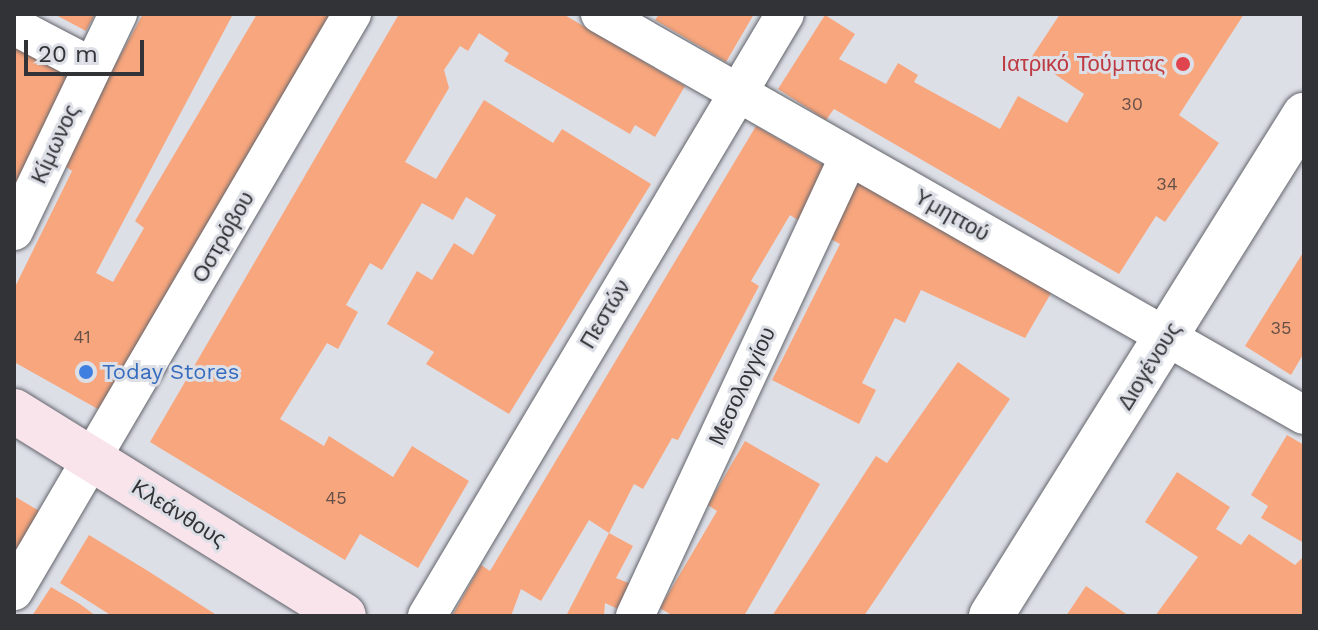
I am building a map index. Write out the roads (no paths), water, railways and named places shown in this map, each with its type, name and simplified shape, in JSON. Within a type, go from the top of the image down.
[{"type":"main road","name":"Κλεάνθους","points":[[14,411],[344,616]]},
{"type":"street","name":"Κίμωνος","points":[[14,231],[118,14]]},
{"type":"street","name":"Οστρόβου","points":[[14,591],[94,460],[352,14]]},
{"type":"street","name":"Υμηττού","points":[[600,14],[1304,415]]},
{"type":"street","name":"Πεστών","points":[[427,616],[785,14]]},
{"type":"street","points":[[14,26],[92,67]]},
{"type":"street","name":"Διογένους","points":[[991,616],[1304,115]]},
{"type":"street","name":"Μεσολογγίου","points":[[635,616],[849,156]]},
{"type":"place","name":"Ιατρικό Τούμπας","points":[[1183,64]]},
{"type":"place","name":"Today Stores","points":[[86,372]]}]
